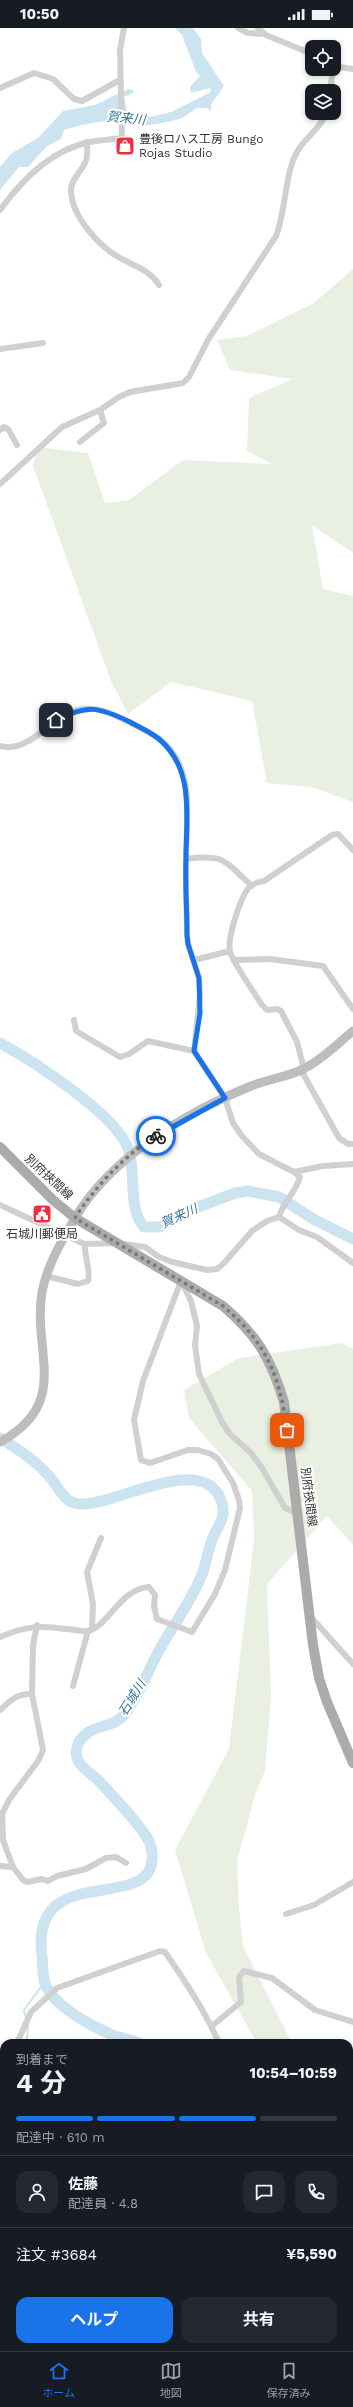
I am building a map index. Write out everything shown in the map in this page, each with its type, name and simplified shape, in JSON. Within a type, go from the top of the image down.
[{"type":"main road","name":"別府挾間線","points":[[0,1147],[53,1200],[75,1218],[223,1306],[244,1324],[262,1349],[274,1371],[284,1402],[319,1678],[353,1763]]},
{"type":"street","points":[[0,210],[18,186],[44,164],[87,142],[122,138],[120,50],[124,28]]},
{"type":"street","points":[[238,28],[248,33],[264,34],[305,51]]},
{"type":"street","points":[[258,28],[264,34]]},
{"type":"street","points":[[341,67],[353,69]]},
{"type":"street","points":[[0,88],[34,73],[53,79],[74,99],[82,101],[120,80]]},
{"type":"street","points":[[0,484],[43,442],[62,427],[100,410],[119,397],[130,392],[155,386],[176,385],[189,377],[208,340],[276,236],[296,153],[318,128],[322,120]]},
{"type":"street","points":[[87,142],[86,161],[71,186],[74,204],[81,219],[97,240],[107,250],[150,273],[159,284]]},
{"type":"street","points":[[0,349],[42,343]]},
{"type":"street","points":[[80,442],[104,423],[100,410]]},
{"type":"street","points":[[0,430],[4,427],[8,429],[17,445]]},
{"type":"street","points":[[0,746],[6,748],[18,746],[30,740],[56,720],[77,710],[90,708],[108,712],[159,738],[174,756],[184,778],[188,801],[186,859],[187,935],[199,978],[200,995],[194,1051],[225,1098],[233,1123],[259,1154],[294,1172],[300,1177],[298,1184],[281,1210],[279,1217]]},
{"type":"street","points":[[353,850],[343,837],[338,834],[332,835],[264,881],[252,886],[244,894],[238,909],[230,951],[234,960],[267,1010],[277,1009],[281,1011],[297,1042],[302,1069],[339,1138],[348,1144],[353,1144]]},
{"type":"street","points":[[186,859],[208,856],[218,857],[252,886]]},
{"type":"street","points":[[194,960],[230,951]]},
{"type":"street","points":[[234,960],[270,959],[323,966],[353,1009]]},
{"type":"street","points":[[74,1020],[76,1030],[120,1057],[129,1054],[148,1041],[194,1051]]},
{"type":"street","points":[[0,1442],[21,1428],[34,1412],[44,1390],[46,1370],[40,1312],[46,1276],[75,1218],[94,1191],[151,1139],[225,1098],[251,1086],[302,1069],[319,1060],[353,1031]]},
{"type":"street","points":[[294,1172],[323,1166],[353,1164]]},
{"type":"street","points":[[0,1205],[85,1244],[116,1243],[145,1247],[158,1257],[172,1262],[207,1270],[217,1269],[231,1256],[252,1231],[267,1221],[279,1217]]},
{"type":"street","points":[[279,1217],[299,1230],[316,1237],[353,1263]]},
{"type":"street","points":[[46,1276],[78,1284],[88,1281],[90,1274],[84,1256],[85,1244]]},
{"type":"street","points":[[181,1281],[191,1301],[197,1326],[195,1345],[199,1374],[211,1400],[230,1434],[251,1453],[262,1468],[285,1508],[299,1514]]},
{"type":"street","points":[[0,1637],[18,1628],[38,1625],[90,1630],[100,1623],[125,1597],[145,1587],[149,1587],[155,1595],[154,1606],[157,1619],[192,1632],[215,1594],[225,1570],[240,1508],[233,1483],[218,1459],[210,1454],[198,1450],[188,1450],[150,1463],[141,1460],[134,1420],[143,1381],[181,1281]]},
{"type":"street","points":[[73,1686],[90,1630],[93,1604],[87,1572],[101,1538]]},
{"type":"street","points":[[310,1616],[353,1664]]},
{"type":"street","points":[[38,1625],[33,1646],[32,1694],[43,1750],[36,1765],[9,1800],[2,1814],[3,1840],[13,1867],[23,1880],[27,1882],[42,1879],[48,1881],[57,1876],[86,1869],[106,1858],[116,1857],[126,1863]]},
{"type":"street","points":[[0,1710],[15,1697],[23,1694],[32,1694]]},
{"type":"street","points":[[0,1866],[13,1867]]},
{"type":"street","points":[[286,1914],[314,1905],[353,1882]]},
{"type":"street","points":[[19,2039],[31,2012],[57,1988],[160,1951],[166,1952],[212,2026],[217,2039]]},
{"type":"street","points":[[212,2026],[241,2002],[239,1977],[244,1971],[272,1978],[315,2010],[353,2022]]},
{"type":"green space","points":[[353,269],[353,553],[312,525],[323,589],[353,596],[353,802],[311,787],[267,783],[252,701],[171,682],[128,714],[111,681],[33,466],[38,447],[88,453],[105,503],[129,500],[183,460],[272,464],[247,451],[249,398],[292,379],[230,370],[217,340],[247,336],[314,303]]},
{"type":"green space","points":[[342,1343],[353,1349],[353,1545],[327,1516],[267,1584],[271,1696],[265,1771],[256,1792],[237,1861],[239,1908],[243,1946],[290,2039],[255,2039],[206,1953],[175,1850],[229,1749],[254,1540],[252,1491],[189,1418],[184,1390],[239,1358]]},
{"type":"water","points":[[175,28],[193,28],[201,39],[202,53],[224,86],[211,104],[211,111],[207,108],[197,108],[182,118],[144,126],[126,121],[105,121],[64,130],[61,139],[47,146],[28,167],[19,167],[0,190],[0,167],[12,153],[38,138],[63,111],[95,105],[128,89],[133,90],[133,93],[124,97],[127,112],[150,117],[171,112],[211,92],[210,88],[191,93],[190,87],[200,76],[196,72],[182,35]]},
{"type":"waterway","name":"賀来川","points":[[0,1043],[15,1051],[73,1091],[92,1106],[122,1137],[129,1151],[131,1160],[136,1211],[139,1220],[144,1227],[160,1227],[193,1209],[235,1193],[248,1191],[279,1197],[315,1220],[353,1239]]},
{"type":"waterway","name":"石城川","points":[[0,1438],[43,1469],[64,1496],[75,1503],[80,1504],[95,1502],[171,1481],[189,1480],[204,1482],[216,1491],[223,1505],[223,1515],[212,1539],[199,1582],[161,1647],[135,1698],[120,1719],[89,1732],[79,1742],[77,1749],[76,1755],[81,1765],[97,1779],[145,1834],[149,1841],[151,1850],[151,1866],[142,1878],[127,1885],[68,1898],[52,1909],[43,1927],[43,1975],[46,1986],[51,1994],[65,2008],[83,2020],[110,2034],[127,2039]]},
{"type":"waterway","points":[[26,2019],[24,2010],[44,1983]]},
{"type":"waterway","points":[[27,2039],[28,2022]]},
{"type":"way so far","points":[[156,1136],[137,1151],[94,1191],[75,1218],[223,1306],[244,1324],[262,1349],[274,1371],[284,1402],[287,1430]]},
{"type":"place","name":"豊後ロハス工房 Bungo Rojas Studio","points":[[125,146]]},
{"type":"place","name":"石城川郵便局","points":[[42,1214]]},
{"type":"route","points":[[56,720],[77,710],[90,708],[108,712],[159,738],[174,756],[184,778],[188,801],[186,859],[187,935],[188,944],[199,978],[200,995],[200,1013],[194,1051],[225,1098],[156,1136]]}]
